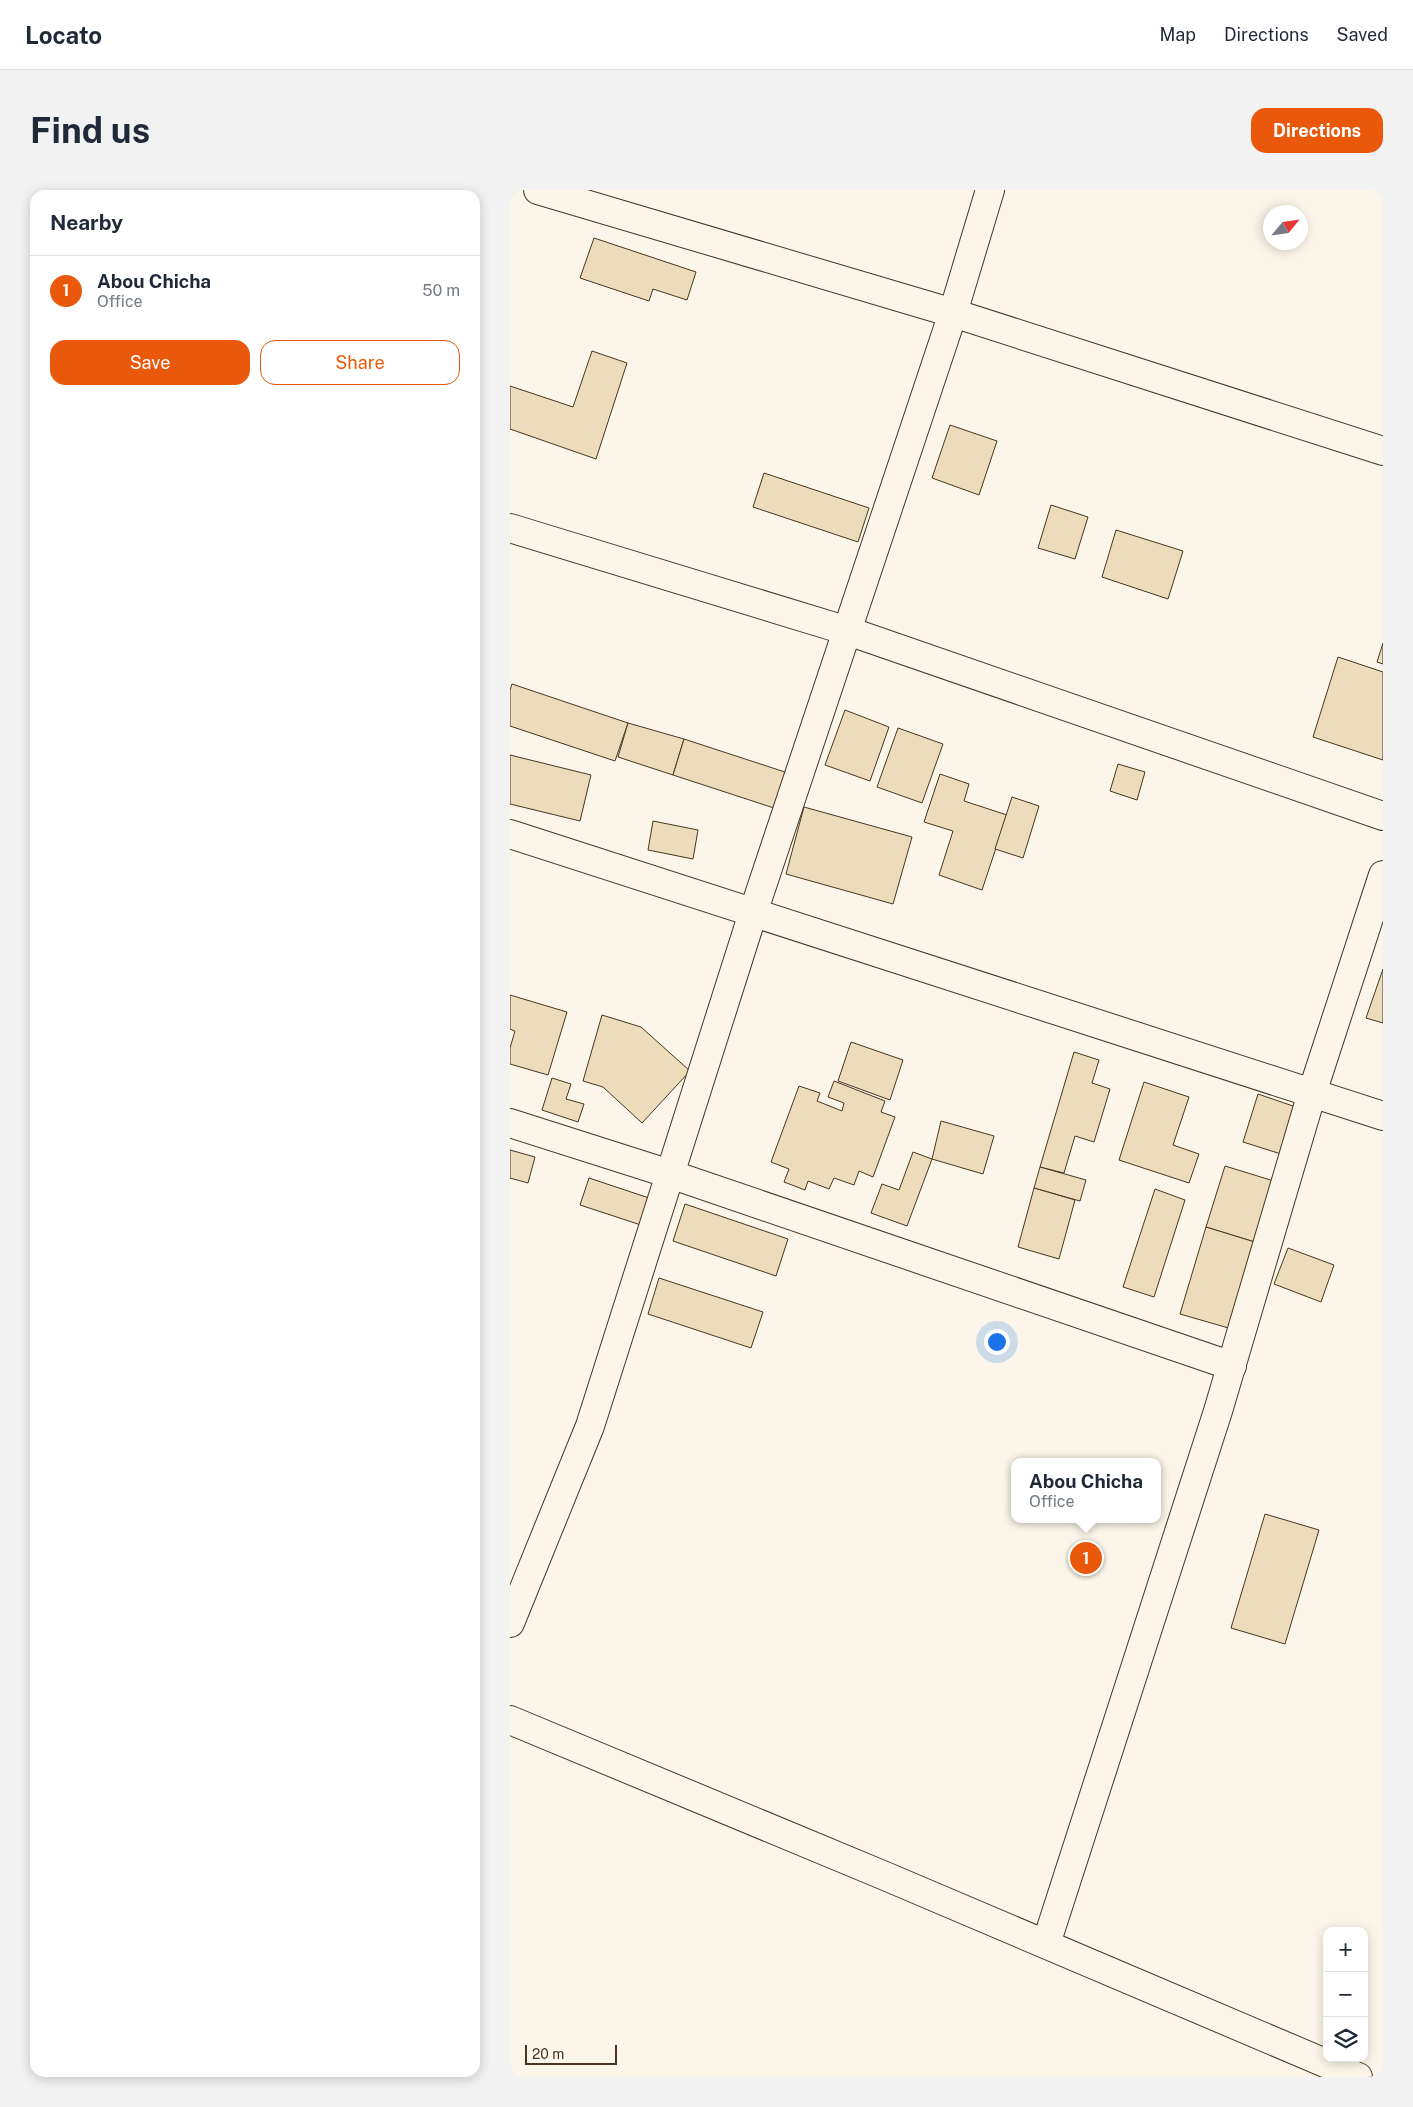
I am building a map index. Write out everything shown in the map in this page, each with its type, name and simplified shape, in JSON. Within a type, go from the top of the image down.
[{"type":"street","points":[[538,190],[953,313],[1383,451]]},
{"type":"street","points":[[510,1624],[590,1426],[753,913],[953,313],[990,190]]},
{"type":"street","points":[[510,528],[848,631],[1383,816]]},
{"type":"street","points":[[510,834],[1383,1116]]},
{"type":"street","points":[[1046,1944],[1232,1366],[1312,1093],[1383,875]]},
{"type":"street","points":[[510,1123],[670,1174],[1232,1366]]},
{"type":"street","points":[[510,1720],[1046,1944],[1358,2077]]},
{"type":"building","points":[[594,238],[696,272],[687,300],[653,289],[649,301],[580,278]]},
{"type":"building","points":[[592,351],[627,363],[596,459],[510,429],[510,386],[573,407]]},
{"type":"building","points":[[950,425],[997,441],[979,495],[932,478]]},
{"type":"building","points":[[764,473],[869,508],[858,542],[753,507]]},
{"type":"building","points":[[1051,505],[1088,517],[1075,559],[1038,548]]},
{"type":"building","points":[[1116,530],[1183,551],[1168,599],[1102,577]]},
{"type":"building","points":[[1383,643],[1383,664],[1377,662]]},
{"type":"building","points":[[1338,657],[1383,672],[1383,760],[1313,737]]},
{"type":"building","points":[[512,684],[628,723],[615,761],[510,726],[510,690]]},
{"type":"building","points":[[845,710],[889,727],[870,781],[825,765]]},
{"type":"building","points":[[628,723],[684,739],[673,775],[618,757]]},
{"type":"building","points":[[898,728],[943,744],[922,803],[877,787]]},
{"type":"building","points":[[684,739],[791,774],[780,810],[673,775]]},
{"type":"building","points":[[510,755],[591,775],[580,821],[510,804]]},
{"type":"building","points":[[1118,764],[1145,772],[1137,800],[1110,791]]},
{"type":"building","points":[[940,774],[969,784],[964,801],[1007,815],[982,890],[939,875],[953,831],[924,822]]},
{"type":"building","points":[[1012,797],[1039,806],[1023,858],[995,849]]},
{"type":"building","points":[[804,807],[912,837],[893,904],[786,874]]},
{"type":"building","points":[[653,821],[698,830],[693,859],[648,850]]},
{"type":"building","points":[[1383,969],[1383,1023],[1366,1018]]},
{"type":"building","points":[[510,995],[567,1012],[548,1075],[510,1064],[510,1048],[515,1031],[510,1029]]},
{"type":"building","points":[[602,1015],[641,1027],[690,1071],[642,1123],[603,1087],[583,1081]]},
{"type":"building","points":[[851,1042],[903,1060],[890,1100],[838,1081]]},
{"type":"building","points":[[1074,1052],[1099,1060],[1092,1083],[1110,1089],[1094,1142],[1075,1136],[1064,1173],[1040,1167]]},
{"type":"building","points":[[552,1078],[571,1084],[566,1099],[584,1104],[578,1122],[542,1110]]},
{"type":"building","points":[[834,1081],[885,1101],[881,1112],[895,1117],[873,1177],[859,1171],[854,1185],[834,1178],[829,1189],[808,1181],[805,1190],[784,1182],[789,1169],[771,1162],[799,1086],[820,1093],[817,1101],[842,1111],[844,1103],[828,1097]]},
{"type":"building","points":[[1144,1082],[1189,1097],[1173,1145],[1199,1154],[1189,1183],[1119,1160]]},
{"type":"building","points":[[1258,1094],[1296,1107],[1281,1154],[1243,1142]]},
{"type":"building","points":[[941,1121],[994,1136],[983,1174],[932,1159]]},
{"type":"building","points":[[510,1150],[535,1157],[528,1183],[510,1178]]},
{"type":"building","points":[[913,1152],[932,1159],[907,1226],[871,1213],[882,1184],[899,1190]]},
{"type":"building","points":[[1225,1166],[1277,1182],[1258,1243],[1206,1227]]},
{"type":"building","points":[[1040,1167],[1086,1180],[1080,1201],[1034,1188]]},
{"type":"building","points":[[589,1178],[652,1199],[644,1226],[580,1205]]},
{"type":"building","points":[[1034,1188],[1075,1200],[1059,1259],[1018,1247]]},
{"type":"building","points":[[1155,1189],[1185,1200],[1154,1297],[1123,1287]]},
{"type":"building","points":[[685,1204],[788,1239],[776,1276],[673,1241]]},
{"type":"building","points":[[1206,1227],[1258,1243],[1232,1329],[1180,1314]]},
{"type":"building","points":[[1288,1248],[1334,1265],[1321,1302],[1274,1284]]},
{"type":"building","points":[[659,1278],[763,1312],[751,1348],[648,1314]]},
{"type":"building","points":[[1265,1514],[1319,1530],[1285,1644],[1231,1628]]},
{"type":"place","name":"Abou Chicha","points":[[1086,1558]]}]
